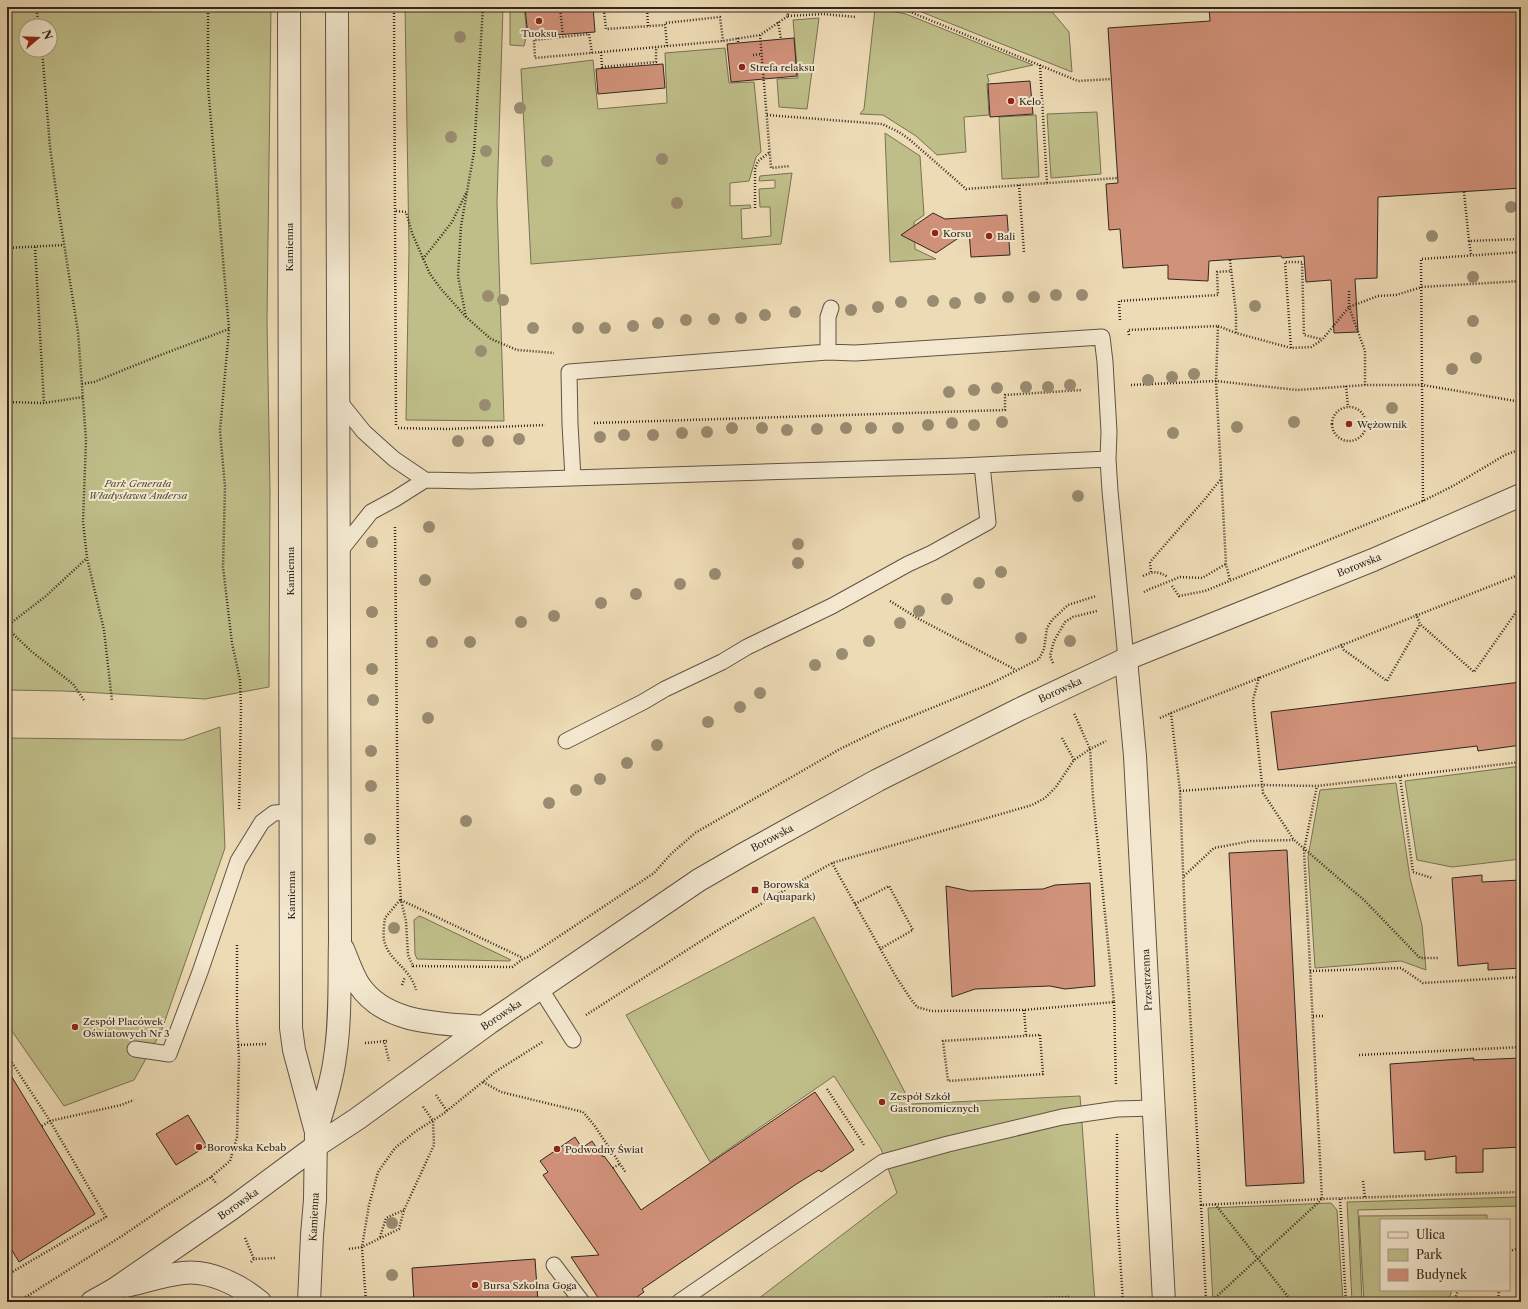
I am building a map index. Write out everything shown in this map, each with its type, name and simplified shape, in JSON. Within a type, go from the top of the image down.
[{"type":"street","name":"Kamienna","points":[[289,7],[291,1028],[294,1050],[316,1139]]},
{"type":"street","name":"Kamienna","points":[[309,1302],[315,1200],[316,1139],[335,1059],[338,1029],[340,940],[340,551],[337,7]]},
{"type":"street","name":"Borowska","points":[[92,1302],[115,1289],[243,1201],[316,1139],[357,1119],[483,1027],[699,880],[744,854],[878,780],[1020,709],[1126,659],[1374,560],[1521,495]]},
{"type":"street","name":"Przestrzenna","points":[[1126,659],[1135,756],[1164,1302]]},
{"type":"street","points":[[340,940],[359,985],[366,994],[382,1006],[414,1020],[483,1027]]},
{"type":"street","points":[[115,1289],[184,1273],[205,1274],[232,1284],[260,1302]]},
{"type":"lane","points":[[828,352],[828,317],[831,308]]},
{"type":"lane","points":[[573,478],[569,372],[828,352],[855,353],[1102,338],[1105,362],[1109,432],[1108,460],[1126,659]]},
{"type":"lane","points":[[339,401],[364,432],[394,459],[425,480],[472,481],[1108,460]]},
{"type":"lane","points":[[566,741],[867,587],[988,522],[982,465]]},
{"type":"lane","points":[[340,551],[371,512],[425,480]]},
{"type":"lane","points":[[135,1049],[169,1054],[200,972],[238,861],[262,822],[274,813],[291,812]]},
{"type":"lane","points":[[540,988],[573,1040]]},
{"type":"lane","points":[[679,1302],[883,1162],[948,1144],[1062,1117],[1117,1109],[1154,1108]]},
{"type":"lane","points":[[554,1265],[582,1302]]},
{"type":"path","points":[[36,7],[38,18]]},
{"type":"path","points":[[208,7],[208,86],[229,329],[220,431],[225,487],[223,567],[232,643],[240,680],[241,708],[239,815]]},
{"type":"path","points":[[394,7],[396,434]]},
{"type":"path","points":[[466,317],[458,276],[461,226],[474,152],[482,7]]},
{"type":"path","points":[[560,7],[563,37]]},
{"type":"path","points":[[787,7],[788,16]]},
{"type":"path","points":[[896,7],[1078,81],[1111,79]]},
{"type":"path","points":[[648,26],[647,8],[604,11],[606,29],[666,25],[665,23],[720,17],[723,41]]},
{"type":"path","points":[[592,53],[590,34],[534,40],[535,58],[592,53],[723,41],[760,35],[788,16],[823,14],[856,17]]},
{"type":"path","points":[[778,22],[781,39]]},
{"type":"path","points":[[666,25],[667,46]]},
{"type":"path","points":[[760,35],[771,168],[790,166]]},
{"type":"path","points":[[738,38],[738,44]]},
{"type":"path","points":[[601,52],[602,67],[641,64],[656,62],[656,47]]},
{"type":"path","points":[[753,55],[762,54]]},
{"type":"path","points":[[43,58],[50,147],[78,332],[86,440],[83,522],[87,558],[104,630],[112,701]]},
{"type":"path","points":[[1040,65],[1047,183]]},
{"type":"path","points":[[767,115],[882,124],[899,132],[966,189],[1118,178]]},
{"type":"path","points":[[755,208],[755,169],[758,161],[770,152]]},
{"type":"path","points":[[1019,185],[1024,252]]},
{"type":"path","points":[[423,260],[452,222],[468,189]]},
{"type":"path","points":[[1464,192],[1471,254]]},
{"type":"path","points":[[396,211],[406,212],[412,233],[430,274],[466,317],[491,339],[517,350],[554,353],[569,372]]},
{"type":"path","points":[[1469,241],[1521,239]]},
{"type":"path","points":[[7,248],[64,245]]},
{"type":"path","points":[[36,247],[44,403]]},
{"type":"path","points":[[1423,501],[1421,259],[1471,254],[1521,252]]},
{"type":"path","points":[[1230,260],[1236,333]]},
{"type":"path","points":[[1291,348],[1285,262],[1302,262],[1304,336],[1322,340]]},
{"type":"path","points":[[1121,323],[1119,301],[1218,295],[1217,272],[1232,271]]},
{"type":"path","points":[[1129,338],[1128,330],[1218,326],[1236,333],[1291,348],[1311,347],[1322,340],[1349,307],[1378,296],[1396,295],[1422,287],[1521,281]]},
{"type":"path","points":[[1348,290],[1349,307],[1365,350],[1365,385]]},
{"type":"path","points":[[1218,326],[1216,381],[1226,564],[1230,581]]},
{"type":"path","points":[[82,384],[94,382],[229,329]]},
{"type":"path","points":[[1130,378],[1130,386],[1216,381],[1297,390],[1365,385],[1422,385],[1521,402]]},
{"type":"path","points":[[1346,386],[1348,407]]},
{"type":"path","points":[[396,428],[448,429],[1005,410],[1005,395],[1085,390]]},
{"type":"path","points":[[7,402],[44,403],[83,397]]},
{"type":"path","points":[[1348,407],[1355,407],[1360,411],[1366,422],[1363,434],[1353,441],[1340,440],[1332,430],[1333,417],[1342,408],[1348,407]]},
{"type":"path","points":[[1172,586],[1179,596],[1205,591],[1423,501],[1453,486],[1505,455],[1521,449]]},
{"type":"path","points":[[1151,572],[1150,562],[1222,478]]},
{"type":"path","points":[[395,520],[398,855],[401,900],[406,921],[408,955],[413,968],[512,967],[654,873],[671,854],[695,833],[854,742],[882,728],[990,684],[1039,659],[1044,649],[1047,628],[1052,620],[1068,605],[1097,595]]},
{"type":"path","points":[[84,700],[73,684],[50,668],[31,652],[7,627],[46,596],[87,558]]},
{"type":"path","points":[[1141,577],[1151,572],[1161,572],[1168,577]]},
{"type":"path","points":[[1157,720],[1171,712],[1416,614],[1521,574]]},
{"type":"path","points":[[867,587],[919,619],[1016,670]]},
{"type":"path","points":[[1416,614],[1420,624],[1474,672],[1521,605]]},
{"type":"path","points":[[1341,644],[1344,650],[1387,681],[1420,624]]},
{"type":"path","points":[[1259,677],[1253,700],[1263,793],[1294,840],[1304,850],[1365,901],[1420,958],[1438,958]]},
{"type":"path","points":[[1171,712],[1180,791],[1206,1301],[1214,1299],[1322,1199]]},
{"type":"path","points":[[1062,738],[1074,760]]},
{"type":"path","points":[[581,1018],[721,928],[832,863],[1032,805],[1045,798],[1056,787],[1074,760],[1090,749],[1109,740]]},
{"type":"path","points":[[1090,749],[1093,797],[1114,1002],[1117,1109],[1117,1210],[1123,1302]]},
{"type":"path","points":[[1180,791],[1261,785],[1317,786],[1521,762]]},
{"type":"path","points":[[1400,777],[1413,872],[1432,878]]},
{"type":"path","points":[[1317,786],[1304,850],[1322,1199]]},
{"type":"path","points":[[1184,876],[1214,848],[1251,841],[1294,840]]},
{"type":"path","points":[[832,863],[880,949],[916,1007],[931,1011],[1024,1010],[1114,1002]]},
{"type":"path","points":[[855,904],[889,886],[913,930],[880,949]]},
{"type":"path","points":[[401,900],[523,959]]},
{"type":"path","points":[[401,900],[385,918],[384,939],[386,948],[392,957],[408,973]]},
{"type":"path","points":[[18,1302],[211,1177],[230,1161],[236,1137],[238,1046],[237,937]]},
{"type":"path","points":[[1310,971],[1402,968],[1423,983],[1521,977]]},
{"type":"path","points":[[1024,1010],[1026,1035]]},
{"type":"path","points":[[1313,1016],[1324,1016]]},
{"type":"path","points":[[1040,1034],[1043,1074],[948,1081],[943,1041],[1026,1035],[1040,1034]]},
{"type":"path","points":[[366,1302],[362,1247],[369,1205],[378,1172],[395,1148],[416,1131],[433,1121],[495,1072],[548,1038]]},
{"type":"path","points":[[363,1043],[384,1042],[389,1061]]},
{"type":"path","points":[[238,1046],[274,1044]]},
{"type":"path","points":[[1359,1055],[1521,1047]]},
{"type":"path","points":[[7,1055],[50,1121],[106,1216],[7,1275]]},
{"type":"path","points":[[483,1082],[501,1092],[584,1112],[626,1173]]},
{"type":"path","points":[[827,1089],[877,1166]]},
{"type":"path","points":[[437,1096],[446,1110]]},
{"type":"path","points":[[42,1126],[50,1121],[122,1105],[134,1100]]},
{"type":"path","points":[[349,1249],[362,1247],[399,1229],[404,1210],[434,1145],[433,1121],[422,1105]]},
{"type":"path","points":[[613,1168],[620,1164]]},
{"type":"path","points":[[211,1177],[218,1186]]},
{"type":"path","points":[[1364,1181],[1365,1198]]},
{"type":"path","points":[[1201,1205],[1521,1192]]},
{"type":"path","points":[[1340,1199],[1346,1302]]},
{"type":"path","points":[[1215,1204],[1292,1302]]},
{"type":"path","points":[[380,1237],[386,1218],[404,1210]]},
{"type":"path","points":[[245,1238],[254,1259]]},
{"type":"path","points":[[1510,1251],[1521,1248]]},
{"type":"path","points":[[250,1263],[254,1259],[275,1258]]},
{"type":"path","points":[[1454,1302],[1458,1291]]},
{"type":"path","points":[[1498,1302],[1499,1291]]},
{"type":"path","points":[[948,1302],[1069,1296]]},
{"type":"green space","name":"Park Generała Władysława Andersa","points":[[7,7],[271,7],[267,320],[270,490],[269,687],[205,699],[64,691],[7,690]]},
{"type":"green space","points":[[405,7],[503,7],[497,202],[504,421],[406,420],[409,249]]},
{"type":"green space","points":[[510,7],[524,7],[527,34],[524,46],[510,45]]},
{"type":"green space","points":[[792,7],[845,7],[843,12],[792,12]]},
{"type":"green space","points":[[909,7],[1048,7],[1069,32],[1072,72]]},
{"type":"green space","points":[[875,8],[906,14],[1033,65],[987,75],[989,81],[987,84],[989,115],[964,117],[966,152],[937,155],[916,136],[883,115],[860,114],[864,109]]},
{"type":"green space","points":[[819,18],[807,109],[779,107],[777,79],[798,78],[793,20]]},
{"type":"green space","points":[[725,48],[729,83],[754,82],[761,152],[756,157],[749,181],[730,183],[730,206],[750,205],[751,208],[741,209],[742,239],[771,236],[770,207],[760,207],[759,189],[775,188],[775,180],[759,181],[760,176],[792,173],[781,244],[531,264],[521,69],[593,60],[598,109],[667,103],[665,53]]},
{"type":"green space","points":[[1097,112],[1101,174],[1051,178],[1047,114]]},
{"type":"green space","points":[[1036,115],[1039,177],[1002,179],[999,117]]},
{"type":"green space","points":[[885,133],[920,156],[924,215],[914,222],[915,249],[936,259],[890,262]]},
{"type":"green space","name":"Zespół Placówek Oświatowych Nr 3","points":[[220,727],[225,848],[161,1032],[134,1080],[64,1106],[7,1024],[7,738],[183,740]]},
{"type":"green space","points":[[1521,766],[1521,859],[1452,867],[1417,860],[1405,781]]},
{"type":"green space","points":[[1396,783],[1410,878],[1422,925],[1426,970],[1401,961],[1315,968],[1308,857],[1320,790]]},
{"type":"green space","points":[[419,916],[511,960],[417,959],[415,954],[414,920]]},
{"type":"green space","points":[[814,917],[911,1104],[1080,1096],[1095,1302],[754,1302],[897,1193],[881,1149],[834,1076],[710,1162],[626,1015]]},
{"type":"green space","points":[[1521,1197],[1521,1206],[1358,1210],[1362,1302],[1352,1302],[1347,1202]]},
{"type":"green space","points":[[1331,1203],[1337,1210],[1343,1302],[1213,1302],[1208,1208]]},
{"type":"green space","points":[[1487,1215],[1487,1219],[1380,1219],[1380,1291],[1452,1291],[1448,1302],[1364,1302],[1359,1216]]},
{"type":"building","points":[[525,7],[593,7],[595,32],[528,37]]},
{"type":"building","points":[[1209,7],[1521,7],[1521,188],[1378,197],[1377,278],[1355,279],[1358,332],[1334,333],[1331,280],[1306,282],[1304,256],[1282,258],[1281,256],[1209,261],[1208,281],[1168,279],[1168,265],[1123,268],[1120,229],[1109,230],[1106,184],[1118,183],[1108,28],[1210,21]]},
{"type":"building","points":[[794,38],[797,76],[731,82],[727,44]]},
{"type":"building","points":[[663,64],[665,88],[598,94],[596,69]]},
{"type":"building","name":"Kelo","points":[[1030,81],[1033,114],[990,117],[988,84]]},
{"type":"building","points":[[933,213],[945,219],[1007,215],[1010,255],[971,257],[969,231],[936,253],[901,235]]},
{"type":"building","points":[[1521,682],[1521,745],[1478,751],[1477,746],[1278,770],[1271,712]]},
{"type":"building","points":[[1287,850],[1304,1183],[1246,1186],[1229,853]]},
{"type":"building","points":[[1482,875],[1482,882],[1521,880],[1521,968],[1488,970],[1488,963],[1458,966],[1452,878]]},
{"type":"building","points":[[1090,883],[1095,986],[1065,989],[1050,986],[975,989],[952,997],[946,886],[970,891],[1043,889],[1055,885]]},
{"type":"building","points":[[1474,1058],[1473,1060],[1521,1058],[1521,1147],[1483,1149],[1483,1172],[1456,1173],[1456,1156],[1425,1160],[1425,1151],[1394,1153],[1390,1064]]},
{"type":"building","points":[[7,1069],[95,1214],[19,1262],[7,1242]]},
{"type":"building","points":[[815,1092],[854,1150],[821,1172],[819,1170],[798,1183],[642,1289],[644,1292],[630,1302],[601,1302],[571,1257],[599,1255],[543,1175],[548,1172],[540,1161],[575,1137],[582,1148],[592,1141],[613,1168],[641,1210]]},
{"type":"building","points":[[188,1115],[207,1146],[176,1165],[156,1134]]},
{"type":"building","name":"Bursa Szkolna Goga","points":[[535,1259],[538,1302],[414,1302],[412,1268]]},
{"type":"place","name":"Tuoksu","points":[[539,21]]},
{"type":"place","name":"Strefa relaksu","points":[[742,67]]},
{"type":"place","name":"Kelo","points":[[1011,101]]},
{"type":"place","name":"Korsu","points":[[935,233]]},
{"type":"place","name":"Bali","points":[[989,236]]},
{"type":"place","name":"Wężownik","points":[[1349,424]]},
{"type":"place","name":"Borowska (Aquapark)","points":[[755,890]]},
{"type":"place","name":"Zespół Placówek Oświatowych Nr 3","points":[[75,1027]]},
{"type":"place","name":"Zespół Szkół Gastronomicznych","points":[[882,1102]]},
{"type":"place","name":"Borowska Kebab","points":[[199,1147]]},
{"type":"place","name":"Podwodny Świat","points":[[557,1149]]},
{"type":"place","name":"Bursa Szkolna Goga","points":[[475,1285]]}]
